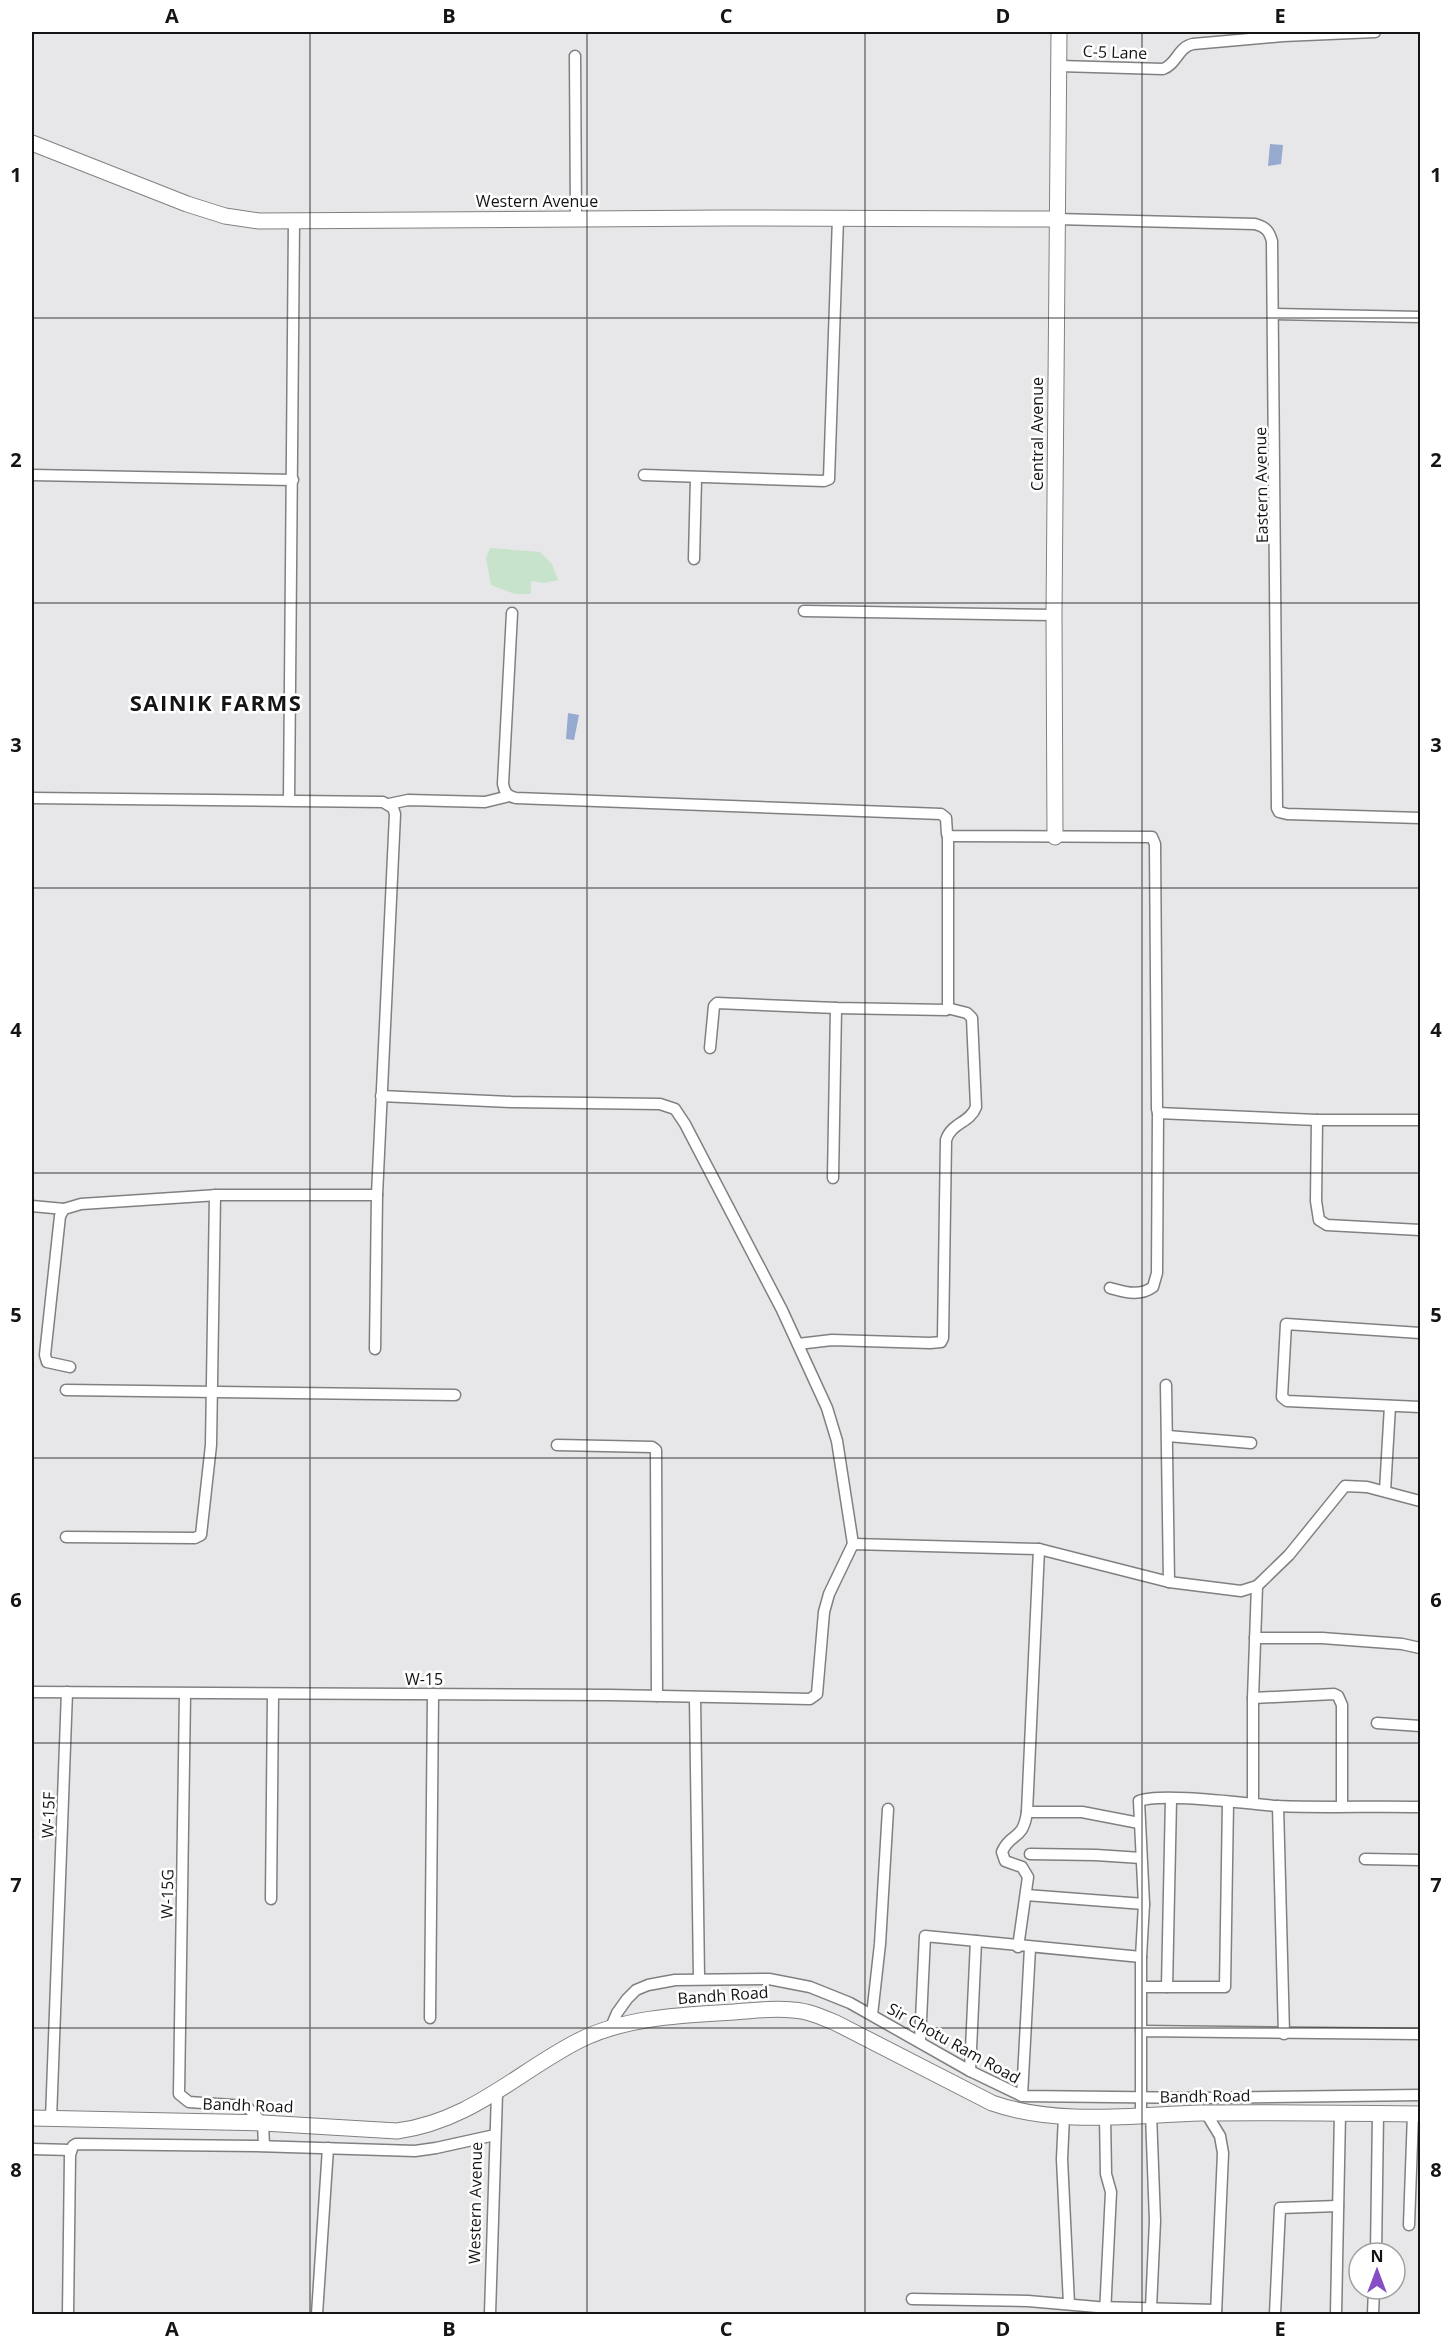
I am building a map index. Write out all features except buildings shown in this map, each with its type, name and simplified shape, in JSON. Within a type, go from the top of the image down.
[{"type":"street","name":"Central Avenue","points":[[1055,837],[1053,615],[1059,32]]},
{"type":"street","name":"C-5 Lane","points":[[1059,66],[1163,69],[1171,65],[1184,47],[1193,44],[1282,36],[1375,32]]},
{"type":"street","points":[[575,56],[576,219]]},
{"type":"street","name":"Western Avenue","points":[[32,143],[187,204],[215,213],[259,221],[1056,219]]},
{"type":"street","points":[[644,475],[824,481],[829,479],[838,218]]},
{"type":"street","name":"Eastern Avenue","points":[[1056,219],[1255,224],[1270,232],[1274,314],[1277,808],[1279,812],[1287,814],[1420,818]]},
{"type":"street","points":[[290,800],[294,221]]},
{"type":"street","points":[[1274,314],[1420,317]]},
{"type":"street","points":[[32,476],[293,480]]},
{"type":"street","points":[[694,559],[696,477]]},
{"type":"street","points":[[804,610],[1053,615]]},
{"type":"street","points":[[509,796],[503,784],[512,613]]},
{"type":"street","points":[[32,798],[290,800],[389,804],[408,800],[484,802],[509,796],[941,814],[946,818],[948,835],[948,1008]]},
{"type":"street","points":[[375,1349],[377,1195],[395,814],[389,804]]},
{"type":"street","points":[[948,835],[1149,836],[1154,839],[1158,1113],[1156,1282],[1153,1287],[1139,1293],[1110,1288]]},
{"type":"street","points":[[710,1048],[714,1006],[717,1003],[836,1008],[944,1010],[948,1008],[967,1013],[972,1018],[976,1107],[971,1117],[948,1133],[946,1140],[943,1338],[941,1342],[832,1340],[798,1344]]},
{"type":"street","points":[[833,1178],[836,1008]]},
{"type":"street","points":[[381,1096],[511,1102],[660,1104],[675,1109],[685,1124],[798,1344],[832,1423],[853,1544],[1039,1549],[1169,1582],[1241,1591],[1257,1586],[1289,1555],[1345,1486],[1354,1485],[1385,1491],[1420,1501]]},
{"type":"street","points":[[1158,1113],[1317,1120],[1420,1120]]},
{"type":"street","points":[[1317,1120],[1315,1179],[1316,1208],[1319,1220],[1327,1225],[1420,1230]]},
{"type":"street","points":[[32,1206],[64,1209],[81,1204],[215,1196],[377,1195]]},
{"type":"street","points":[[66,1537],[195,1538],[201,1534],[208,1480],[213,1392],[215,1196]]},
{"type":"street","points":[[64,1209],[60,1216],[45,1355],[47,1362],[70,1367]]},
{"type":"street","points":[[1420,1333],[1285,1325],[1282,1397],[1284,1400],[1420,1407]]},
{"type":"street","points":[[1166,1385],[1169,1582]]},
{"type":"street","points":[[66,1390],[455,1395]]},
{"type":"street","points":[[1385,1491],[1390,1406]]},
{"type":"street","points":[[1168,1436],[1251,1443]]},
{"type":"street","points":[[557,1445],[652,1447],[656,1450],[657,1696]]},
{"type":"street","name":"W-15","points":[[32,1692],[657,1696],[810,1700],[816,1697],[824,1612],[829,1594],[853,1544]]},
{"type":"street","points":[[1018,1947],[1028,1874],[1022,1867],[1005,1861],[1002,1852],[1006,1845],[1022,1832],[1027,1812],[1039,1549]]},
{"type":"street","points":[[1253,1803],[1253,1698],[1257,1586]]},
{"type":"street","points":[[1255,1638],[1322,1638],[1402,1644],[1420,1648]]},
{"type":"street","name":"W-15F","points":[[51,2119],[67,1692]]},
{"type":"street","name":"W-15G","points":[[185,1694],[179,2094],[189,2102],[246,2106],[263,2122]]},
{"type":"street","points":[[271,1899],[273,1694]]},
{"type":"street","points":[[430,2018],[433,1694]]},
{"type":"street","points":[[1253,1698],[1334,1694],[1338,1696],[1342,1705],[1342,1805]]},
{"type":"street","points":[[695,1697],[699,1978]]},
{"type":"street","points":[[1377,1723],[1420,1726]]},
{"type":"street","points":[[1149,2310],[1155,2221],[1146,2114],[1141,2098],[1141,1957],[1144,1904],[1139,1801],[1171,1799],[1278,1806],[1420,1807]]},
{"type":"street","points":[[1167,1987],[1171,1799]]},
{"type":"street","points":[[1142,1987],[1221,1988],[1226,1985],[1228,1802]]},
{"type":"street","points":[[1278,1806],[1284,2034]]},
{"type":"street","points":[[872,2015],[880,1944],[888,1809]]},
{"type":"street","points":[[1027,1812],[1082,1812],[1139,1823]]},
{"type":"street","points":[[1030,1854],[1140,1858]]},
{"type":"street","points":[[1365,1859],[1420,1860]]},
{"type":"street","points":[[1026,1895],[1144,1904]]},
{"type":"street","points":[[920,2041],[924,1937],[1141,1957]]},
{"type":"street","points":[[970,2071],[976,1941]]},
{"type":"street","points":[[1022,2097],[1030,1948]]},
{"type":"street","name":"Sir Chotu Ram Road","points":[[611,2027],[617,2013],[636,1990],[659,1982],[699,1978],[784,1981],[810,1987],[850,2003],[970,2071],[1022,2097],[1420,2095]]},
{"type":"street","name":"Bandh Road","points":[[32,2118],[263,2122],[397,2131],[446,2118],[497,2093],[576,2042],[611,2027],[702,2014],[795,2010],[815,2014],[836,2023],[992,2103],[1020,2112],[1064,2116],[1206,2113],[1417,2114]]},
{"type":"street","points":[[1141,2031],[1420,2034]]},
{"type":"street","name":"Western Avenue","points":[[490,2314],[497,2093]]},
{"type":"street","points":[[912,2299],[1028,2301],[1069,2304],[1105,2311],[1216,2312],[1223,2153],[1220,2136],[1206,2113]]},
{"type":"street","points":[[1336,2314],[1340,2113]]},
{"type":"street","points":[[1376,2241],[1378,2114]]},
{"type":"street","points":[[1409,2225],[1417,2114]]},
{"type":"street","points":[[1064,2116],[1062,2160],[1069,2304]]},
{"type":"street","points":[[1105,2116],[1106,2174],[1111,2192],[1105,2311]]},
{"type":"street","points":[[263,2122],[264,2146]]},
{"type":"street","points":[[68,2314],[71,2150],[73,2146],[80,2144],[264,2146],[415,2151],[495,2135]]},
{"type":"street","points":[[317,2314],[328,2148]]},
{"type":"street","points":[[32,2149],[71,2150]]},
{"type":"street","points":[[1275,2314],[1280,2208],[1338,2206]]},
{"type":"green space","points":[[490,548],[540,552],[552,564],[558,580],[544,583],[531,581],[531,594],[515,594],[491,585],[486,558]]},
{"type":"water","points":[[1270,144],[1283,145],[1281,164],[1268,166]]},
{"type":"water","points":[[568,713],[579,715],[574,740],[566,739]]},
{"type":"district","name":"SAINIK FARMS","points":[[216,703]]}]
